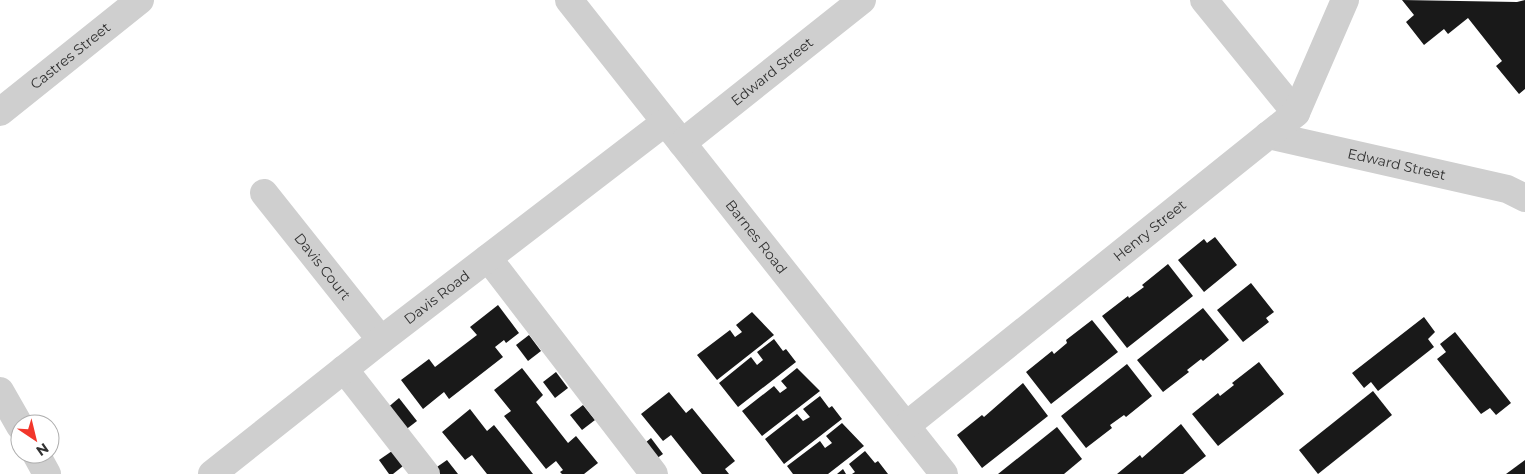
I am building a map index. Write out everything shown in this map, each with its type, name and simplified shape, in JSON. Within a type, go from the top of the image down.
[{"type":"street","name":"Castres Street","points":[[0,112],[140,0]]},
{"type":"street","name":"Barnes Road","points":[[569,0],[664,123],[907,425],[944,474]]},
{"type":"street","name":"Edward Street","points":[[682,143],[862,0]]},
{"type":"street","points":[[1204,0],[1296,113]]},
{"type":"street","name":"Henry Street","points":[[907,425],[1296,113],[1345,0]]},
{"type":"street","name":"Davis Road","points":[[212,474],[381,340],[664,123]]},
{"type":"street","name":"Edward Street","points":[[1268,134],[1507,190],[1525,198]]},
{"type":"street","name":"Davis Court","points":[[264,193],[381,340]]},
{"type":"street","points":[[488,258],[654,474]]},
{"type":"street","points":[[344,369],[426,474]]},
{"type":"street","points":[[0,391],[13,414]]},
{"type":"building","points":[[1402,0],[1517,2],[1525,0],[1525,89],[1519,94],[1496,66],[1502,61],[1468,18],[1448,34],[1444,29],[1424,45],[1406,22],[1414,15]]},
{"type":"building","points":[[1215,237],[1237,265],[1204,292],[1178,260],[1204,239],[1207,243]]},
{"type":"building","points":[[1168,264],[1193,296],[1127,348],[1102,316],[1128,296],[1129,298],[1144,287],[1142,285]]},
{"type":"building","points":[[1251,283],[1274,312],[1266,318],[1269,322],[1243,342],[1217,310]]},
{"type":"building","points":[[498,305],[519,333],[506,343],[504,340],[495,347],[503,357],[449,399],[444,392],[423,409],[401,380],[429,359],[435,367],[477,335],[470,327]]},
{"type":"building","points":[[1203,308],[1229,340],[1203,361],[1201,359],[1187,370],[1189,372],[1163,392],[1137,360]]},
{"type":"building","points":[[752,312],[774,335],[717,380],[697,355],[730,330],[735,337],[742,332],[736,325]]},
{"type":"building","points":[[1424,317],[1435,332],[1428,339],[1434,347],[1378,391],[1371,382],[1364,388],[1352,373]]},
{"type":"building","points":[[1092,320],[1118,352],[1051,404],[1026,372],[1052,351],[1054,354],[1067,343],[1066,340]]},
{"type":"building","points":[[1455,332],[1511,403],[1496,415],[1490,408],[1481,414],[1437,359],[1446,352],[1440,344]]},
{"type":"building","points":[[529,335],[541,351],[528,361],[516,345]]},
{"type":"building","points":[[774,339],[783,351],[786,349],[796,362],[738,407],[719,383],[751,357],[757,365],[763,360],[757,352]]},
{"type":"building","points":[[1259,362],[1284,394],[1218,446],[1192,414],[1218,393],[1220,396],[1234,385],[1232,383]]},
{"type":"building","points":[[1127,364],[1152,396],[1126,417],[1124,415],[1110,425],[1112,428],[1086,448],[1061,416]]},
{"type":"building","points":[[522,368],[543,395],[536,402],[568,443],[576,436],[598,463],[584,474],[562,474],[560,472],[563,470],[556,461],[546,469],[504,416],[511,411],[494,390]]},
{"type":"building","points":[[797,368],[820,391],[762,436],[742,411],[774,386],[780,393],[787,388],[781,381]]},
{"type":"building","points":[[556,372],[568,388],[555,398],[543,382]]},
{"type":"building","points":[[1023,383],[1048,416],[982,468],[957,435],[982,415],[984,417]]},
{"type":"building","points":[[1373,391],[1392,415],[1318,474],[1299,450]]},
{"type":"building","points":[[669,392],[686,413],[692,408],[735,461],[725,469],[729,474],[702,474],[671,435],[663,441],[641,414]]},
{"type":"building","points":[[820,396],[829,408],[832,406],[842,419],[784,464],[765,439],[797,414],[803,421],[810,417],[803,409]]},
{"type":"building","points":[[399,398],[417,421],[404,431],[386,409]]},
{"type":"building","points":[[583,405],[595,420],[582,430],[570,415]]},
{"type":"building","points":[[470,409],[487,431],[494,425],[533,474],[487,474],[472,455],[465,460],[442,432]]},
{"type":"building","points":[[842,423],[864,446],[828,474],[793,474],[787,466],[820,441],[825,448],[832,443],[826,436]]},
{"type":"building","points":[[1181,424],[1206,456],[1183,474],[1117,474],[1140,455],[1142,458]]},
{"type":"building","points":[[1057,427],[1082,459],[1064,474],[998,474]]},
{"type":"building","points":[[651,438],[663,454],[650,463],[639,448]]},
{"type":"building","points":[[392,451],[403,466],[393,474],[389,474],[379,460]]},
{"type":"building","points":[[865,451],[875,463],[878,461],[888,474],[852,474],[855,472],[849,464]]},
{"type":"building","points":[[447,460],[458,474],[437,474],[434,469]]},
{"type":"building","points":[[1525,460],[1525,474],[1506,474]]},
{"type":"building","points":[[843,469],[846,474],[837,474]]}]
